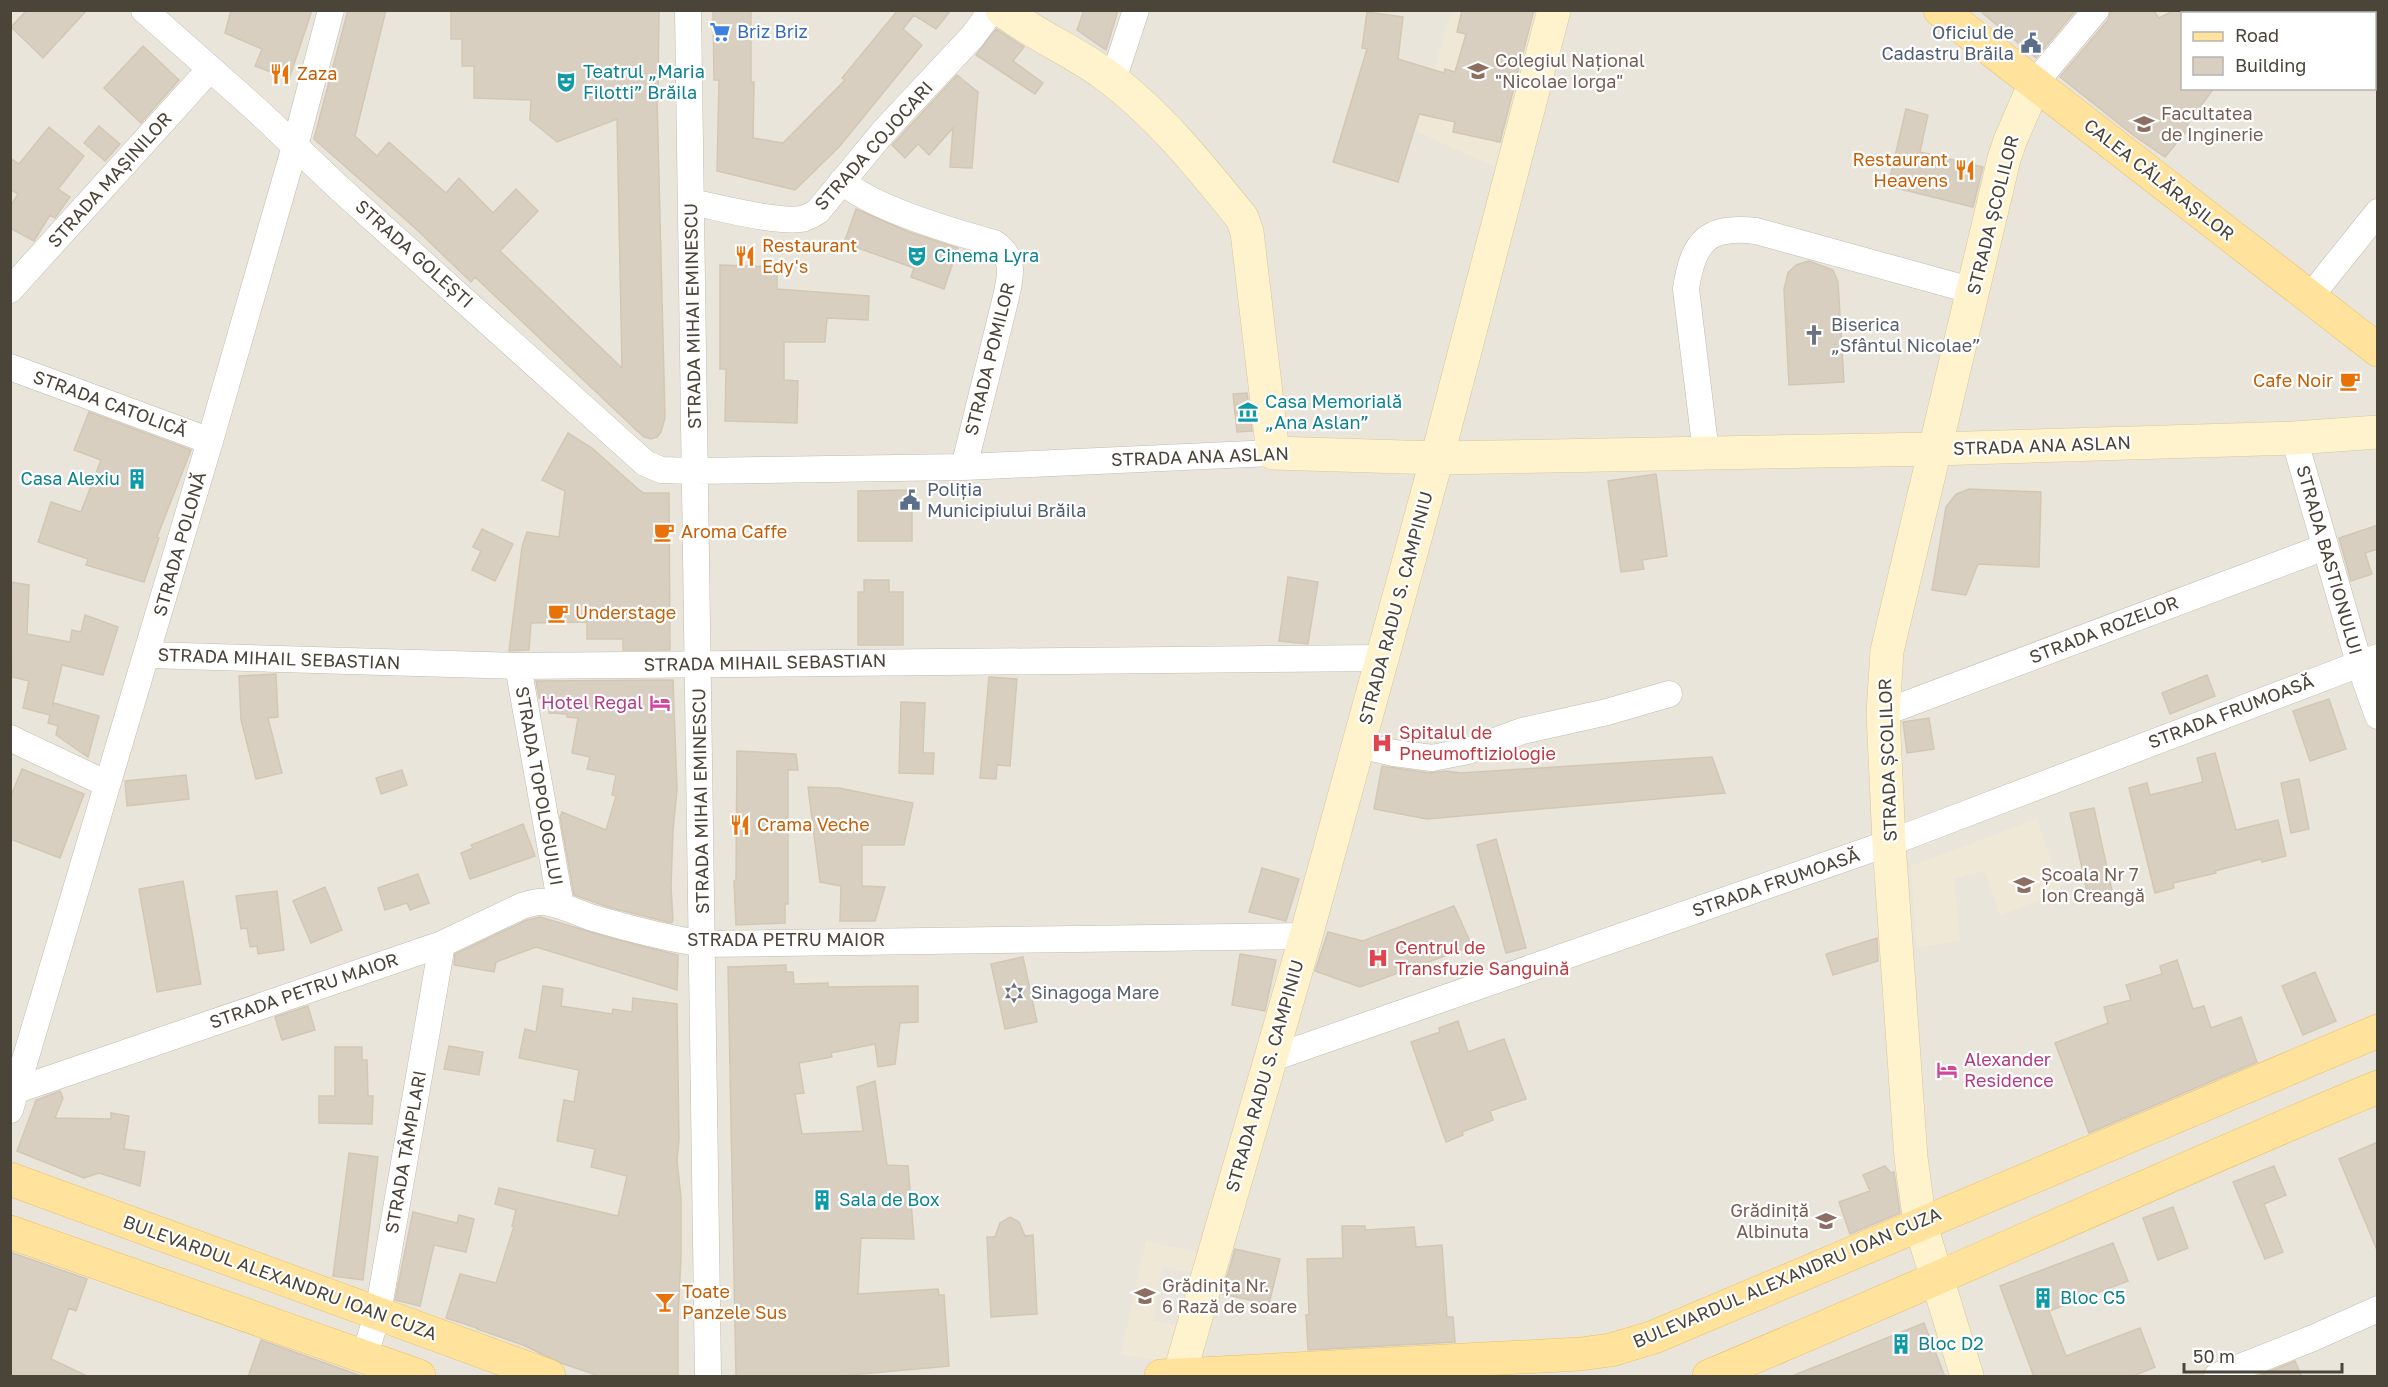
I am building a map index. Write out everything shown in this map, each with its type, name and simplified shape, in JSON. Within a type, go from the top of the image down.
[{"type":"main road","points":[[1002,10],[1113,80],[1139,102],[1188,154],[1245,223],[1273,453]]},
{"type":"main road","name":"STRADA RADU S. CAMPINIU","points":[[1173,1376],[1306,936],[1437,458],[1554,10]]},
{"type":"main road","name":"CALEA CĂLĂRAȘILOR","points":[[1940,10],[2378,350]]},
{"type":"main road","name":"STRADA ȘCOLILOR","points":[[1967,1377],[1920,1223],[1911,1158],[1883,713],[1887,651],[2007,150],[2035,83]]},
{"type":"main road","name":"STRADA ANA ASLAN","points":[[1273,453],[1437,458],[1935,449],[2294,438],[2378,432]]},
{"type":"main road","name":"BULEVARDUL ALEXANDRU IOAN CUZA","points":[[1173,1376],[1580,1354],[1611,1350],[1654,1337],[2378,1030]]},
{"type":"main road","points":[[1709,1377],[1938,1280],[2107,1202],[2378,1087]]},
{"type":"main road","name":"BULEVARDUL ALEXANDRU IOAN CUZA","points":[[10,1179],[549,1377]]},
{"type":"main road","points":[[10,1232],[419,1377]]},
{"type":"street","name":"STRADA GOLEȘTI","points":[[144,10],[645,464],[661,470],[695,471]]},
{"type":"street","name":"STRADA POLONĂ","points":[[14,1100],[210,441],[295,146],[331,10]]},
{"type":"street","name":"STRADA MIHAI EMINESCU","points":[[688,10],[704,944],[708,1377]]},
{"type":"street","name":"STRADA COJOCARI","points":[[691,202],[780,219],[801,219],[818,211],[884,131],[972,36],[992,10]]},
{"type":"street","points":[[1113,80],[1136,10]]},
{"type":"street","points":[[2035,83],[2096,10]]},
{"type":"street","name":"STRADA MAȘINILOR","points":[[10,290],[210,69]]},
{"type":"street","name":"STRADA POMILOR","points":[[842,181],[860,194],[901,212],[994,243],[1008,256],[1010,274],[1006,297],[964,467]]},
{"type":"street","points":[[2310,297],[2378,212]]},
{"type":"street","points":[[1706,453],[1686,288],[1689,268],[1699,246],[1713,234],[1735,229],[1756,231],[1974,291]]},
{"type":"street","name":"STRADA CATOLICĂ","points":[[10,367],[210,441]]},
{"type":"street","name":"STRADA BASTIONULUI","points":[[2294,438],[2325,547],[2368,660],[2378,716]]},
{"type":"street","name":"STRADA ANA ASLAN","points":[[695,471],[964,467],[1273,453]]},
{"type":"street","name":"STRADA ROZELOR","points":[[1883,713],[2325,547]]},
{"type":"street","name":"STRADA MIHAIL SEBASTIAN","points":[[148,654],[518,666],[1382,658]]},
{"type":"street","name":"STRADA FRUMOASĂ","points":[[1270,1059],[1890,843],[2368,660]]},
{"type":"street","name":"STRADA TOPOLOGULUI","points":[[518,666],[561,906]]},
{"type":"street","points":[[1358,745],[1432,758],[1468,751],[1522,731],[1607,712],[1669,694]]},
{"type":"street","points":[[10,738],[108,784]]},
{"type":"street","name":"STRADA PETRU MAIOR","points":[[14,1100],[442,944],[522,906],[542,902],[669,939],[704,944],[1306,936]]},
{"type":"street","name":"STRADA TÂMPLARI","points":[[364,1358],[378,1313],[442,944]]},
{"type":"street","points":[[2217,1377],[2378,1309]]},
{"type":"shaded area","points":[[11,11],[2377,11],[2377,1376],[11,1376]]},
{"type":"shaded area","name":"Colegiul Național \"Nicolae Iorga\"","points":[[1452,11],[1537,11],[1495,167],[1416,131]]},
{"type":"shaded area","name":"Școala Nr 7 Ion Creangă","points":[[2037,819],[2062,892],[2000,915],[1984,871],[1954,879],[1960,940],[1916,948],[1911,866]]},
{"type":"shaded area","name":"Grădinița Nr. 6 Rază de soare","points":[[1146,1241],[1202,1253],[1196,1273],[1163,1267],[1152,1320],[1181,1327],[1171,1363],[1121,1354]]},
{"type":"building","points":[[27,10],[87,10],[43,58],[11,27]]},
{"type":"building","points":[[231,10],[312,10],[289,79],[255,66],[262,49],[225,33]]},
{"type":"building","points":[[348,10],[386,10],[355,136],[377,156],[389,142],[446,193],[459,178],[493,213],[516,189],[538,211],[500,251],[622,368],[617,119],[557,142],[530,120],[531,100],[474,98],[474,66],[462,66],[462,39],[451,39],[451,10],[659,10],[657,98],[665,418],[657,437],[651,439],[644,437],[475,277],[471,282],[415,228],[314,139]]},
{"type":"building","points":[[713,10],[751,10],[751,82],[754,82],[753,138],[783,143],[845,80],[842,78],[898,10],[951,10],[936,29],[914,15],[903,29],[922,45],[839,147],[795,190],[717,171],[719,80],[714,80]]},
{"type":"building","points":[[1084,10],[1118,10],[1106,50],[1077,30]]},
{"type":"building","points":[[1462,10],[1534,10],[1500,142],[1453,132],[1455,122],[1419,114],[1398,182],[1333,162],[1367,49],[1362,48],[1367,12],[1403,17],[1398,59],[1444,73],[1445,69],[1455,72],[1466,34],[1457,32]]},
{"type":"building","name":"Oficiul de Cadastru Brăila","points":[[1979,10],[2076,10],[2036,58]]},
{"type":"building","points":[[2111,10],[2153,10],[2159,18],[2175,10],[2182,10],[2181,90],[2213,90],[2187,125],[2190,127],[2165,157],[2133,135],[2060,77],[2108,20]]},
{"type":"building","points":[[996,29],[1024,47],[1013,61],[1043,83],[1035,94],[976,55]]},
{"type":"building","points":[[143,46],[179,80],[141,123],[104,88]]},
{"type":"building","points":[[957,75],[978,92],[972,168],[950,167],[953,128],[929,155],[918,144],[905,158],[892,145]]},
{"type":"building","points":[[1906,109],[1928,115],[1920,152],[1983,167],[1973,207],[1888,186]]},
{"type":"building","points":[[99,126],[120,144],[105,161],[84,143]]},
{"type":"building","points":[[49,127],[84,156],[58,189],[70,197],[55,218],[50,215],[34,241],[10,228],[10,207],[18,194],[10,189],[10,158],[19,164]]},
{"type":"building","name":"Cinema Lyra","points":[[856,209],[909,232],[958,248],[944,289],[911,277],[914,268],[844,243]]},
{"type":"building","name":"Biserica „Sfântul Nicolae”","points":[[1809,261],[1833,270],[1838,282],[1844,382],[1789,385],[1784,289],[1788,273],[1796,265]]},
{"type":"building","points":[[720,265],[777,267],[777,289],[869,296],[868,320],[827,318],[825,342],[784,342],[784,380],[798,381],[797,423],[725,421],[726,369],[720,369]]},
{"type":"building","points":[[1247,393],[1252,431],[1237,432],[1233,394]]},
{"type":"building","points":[[89,412],[191,450],[157,537],[159,538],[144,582],[86,565],[88,559],[38,542],[51,502],[81,512],[101,460],[74,450]]},
{"type":"building","points":[[568,433],[592,448],[644,493],[669,493],[670,650],[623,650],[623,639],[587,639],[587,622],[531,623],[529,650],[509,651],[522,547],[527,532],[559,537],[565,491],[542,480]]},
{"type":"building","points":[[1656,474],[1667,556],[1642,560],[1644,569],[1621,572],[1608,481]]},
{"type":"building","points":[[1969,489],[2041,492],[2039,567],[1978,564],[1966,595],[1932,590],[1946,507],[1956,494]]},
{"type":"building","points":[[912,490],[912,541],[858,541],[858,491]]},
{"type":"building","points":[[2378,525],[2378,549],[2365,553],[2372,574],[2351,581],[2339,538]]},
{"type":"building","points":[[482,529],[513,544],[495,581],[472,570],[481,551],[473,547]]},
{"type":"building","points":[[1288,577],[1318,582],[1308,644],[1279,641]]},
{"type":"building","points":[[864,580],[889,580],[889,592],[903,592],[903,645],[858,645],[858,592],[864,592]]},
{"type":"building","points":[[10,582],[29,585],[27,634],[70,642],[72,630],[81,632],[85,615],[118,627],[103,675],[62,665],[52,707],[54,703],[99,716],[88,757],[56,735],[58,726],[48,723],[50,715],[23,708],[29,681],[12,677]]},
{"type":"building","points":[[276,674],[278,717],[268,718],[282,773],[256,779],[241,720],[239,676]]},
{"type":"building","points":[[2207,675],[2215,696],[2170,714],[2162,693]]},
{"type":"building","points":[[989,677],[1017,679],[1010,766],[997,765],[996,779],[980,778]]},
{"type":"building","points":[[673,680],[677,790],[673,830],[671,887],[673,921],[671,923],[608,907],[574,895],[560,817],[562,812],[606,830],[616,796],[612,795],[616,775],[587,769],[590,757],[572,753],[578,718],[567,717],[567,714],[549,713],[550,699],[539,698],[536,681]]},
{"type":"building","points":[[2329,699],[2346,749],[2310,761],[2293,711]]},
{"type":"building","points":[[901,702],[925,703],[923,753],[934,753],[933,774],[899,773]]},
{"type":"building","points":[[1929,718],[1934,749],[1907,753],[1903,722]]},
{"type":"building","points":[[737,751],[796,754],[798,770],[788,770],[788,904],[785,904],[785,923],[736,925],[734,881],[736,881]]},
{"type":"building","points":[[2215,753],[2236,830],[2278,820],[2286,856],[2262,862],[2261,859],[2215,871],[2216,873],[2173,883],[2174,888],[2155,893],[2129,788],[2147,783],[2150,795],[2203,782],[2197,758]]},
{"type":"building","points":[[1712,757],[1725,793],[1427,819],[1374,809],[1382,766],[1430,773],[1446,771],[1461,773]]},
{"type":"building","points":[[22,769],[84,794],[60,858],[10,839],[10,798]]},
{"type":"building","points":[[402,770],[407,785],[381,794],[376,778]]},
{"type":"building","points":[[186,775],[189,799],[127,806],[125,781]]},
{"type":"building","points":[[2299,779],[2309,829],[2291,833],[2281,783]]},
{"type":"building","points":[[808,787],[839,788],[913,803],[904,845],[862,845],[862,886],[885,887],[875,921],[840,921],[841,886],[820,882]]},
{"type":"building","points":[[2094,808],[2112,891],[2088,896],[2070,813]]},
{"type":"building","points":[[523,824],[535,856],[470,879],[461,853],[473,848],[471,845]]},
{"type":"building","points":[[1496,839],[1526,948],[1506,953],[1477,845]]},
{"type":"building","points":[[1262,868],[1299,879],[1286,921],[1249,912]]},
{"type":"building","points":[[418,874],[429,903],[410,910],[407,903],[385,910],[378,888]]},
{"type":"building","points":[[183,881],[201,984],[157,992],[139,889]]},
{"type":"building","points":[[325,887],[342,930],[311,943],[293,901]]},
{"type":"building","points":[[277,891],[284,950],[258,954],[257,946],[250,947],[247,928],[241,929],[236,896]]},
{"type":"building","name":"Centrul de Transfuzie Sanguină","points":[[1454,906],[1472,946],[1360,987],[1315,971],[1328,932],[1363,941]]},
{"type":"building","points":[[540,917],[678,955],[677,990],[536,947],[496,962],[494,972],[454,965],[455,954],[527,920]]},
{"type":"building","points":[[1877,938],[1878,961],[1833,975],[1826,954]]},
{"type":"building","points":[[1240,954],[1276,960],[1265,1011],[1232,1005]]},
{"type":"building","name":"Sinagoga Mare","points":[[1023,957],[1037,1022],[1005,1029],[991,964]]},
{"type":"building","points":[[2177,960],[2193,1009],[2204,1006],[2211,1028],[2241,1017],[2257,1062],[2089,1133],[2055,1043],[2108,1023],[2104,1007],[2131,1000],[2126,985],[2162,974],[2160,966]]},
{"type":"building","points":[[786,965],[786,972],[793,972],[794,984],[828,983],[828,987],[918,986],[918,1022],[900,1023],[895,1064],[878,1067],[875,1044],[831,1053],[832,1057],[799,1063],[804,1093],[795,1094],[802,1134],[863,1131],[857,1087],[875,1081],[887,1165],[908,1166],[914,1239],[861,1238],[858,1294],[938,1289],[939,1295],[944,1295],[949,1366],[828,1377],[736,1377],[728,967]]},
{"type":"building","points":[[2315,972],[2336,1021],[2303,1035],[2282,986]]},
{"type":"building","points":[[543,986],[563,989],[561,1006],[612,1014],[613,1009],[632,1012],[633,998],[677,1004],[679,1140],[677,1160],[681,1198],[678,1377],[602,1377],[561,1363],[523,1345],[446,1318],[460,1274],[496,1283],[514,1226],[512,1226],[516,1210],[495,1204],[499,1188],[618,1216],[627,1176],[591,1167],[595,1149],[557,1141],[564,1100],[574,1102],[579,1070],[519,1058],[525,1029],[536,1032]]},
{"type":"building","points":[[308,1006],[315,1030],[282,1040],[275,1017]]},
{"type":"building","points":[[1458,1021],[1468,1052],[1504,1039],[1526,1099],[1490,1111],[1493,1120],[1462,1132],[1463,1135],[1446,1142],[1411,1042],[1440,1032],[1439,1028]]},
{"type":"building","points":[[449,1046],[483,1052],[479,1075],[444,1069]]},
{"type":"building","points":[[335,1047],[362,1047],[362,1060],[367,1060],[368,1096],[373,1096],[372,1124],[319,1123],[319,1096],[335,1096]]},
{"type":"building","points":[[60,1091],[63,1098],[55,1118],[111,1119],[111,1113],[129,1116],[124,1149],[145,1152],[140,1186],[99,1173],[84,1178],[17,1151],[36,1100]]},
{"type":"building","points":[[2378,1142],[2378,1250],[2377,1250],[2339,1159]]},
{"type":"building","points":[[349,1153],[378,1157],[363,1280],[333,1276]]},
{"type":"building","points":[[1885,1166],[1891,1173],[1894,1172],[1900,1213],[1850,1234],[1839,1202],[1870,1191],[1863,1175]]},
{"type":"building","points":[[2274,1166],[2286,1195],[2264,1204],[2283,1252],[2265,1259],[2233,1182]]},
{"type":"building","points":[[2173,1207],[2188,1248],[2158,1260],[2143,1218]]},
{"type":"building","points":[[413,1212],[457,1223],[459,1215],[474,1219],[466,1252],[434,1245],[420,1306],[395,1300]]},
{"type":"building","points":[[1010,1217],[1019,1222],[1025,1236],[1033,1235],[1037,1314],[991,1317],[987,1237],[995,1237],[1000,1223]]},
{"type":"building","points":[[1342,1226],[1365,1226],[1365,1230],[1414,1227],[1416,1247],[1442,1245],[1447,1317],[1453,1317],[1455,1342],[1308,1350],[1307,1259],[1343,1258]]},
{"type":"building","name":"Bloc C5","points":[[2113,1243],[2128,1281],[2049,1311],[2066,1356],[2140,1328],[2155,1367],[2131,1377],[2034,1377],[2000,1286]]},
{"type":"building","points":[[1235,1249],[1280,1259],[1269,1304],[1222,1294]]},
{"type":"building","points":[[10,1252],[87,1279],[76,1311],[69,1308],[51,1359],[89,1377],[10,1377]]},
{"type":"building","name":"Bloc D2","points":[[1924,1323],[1945,1377],[1792,1377],[1792,1376]]},
{"type":"building","points":[[261,1340],[364,1377],[248,1377]]},
{"type":"building","points":[[2295,1361],[2302,1377],[2256,1377]]},
{"type":"place","name":"Briz Briz","points":[[720,32]]},
{"type":"place","name":"Oficiul de Cadastru Brăila","points":[[2031,43]]},
{"type":"place","name":"Colegiul Național \"Nicolae Iorga\"","points":[[1478,71]]},
{"type":"place","name":"Zaza","points":[[280,74]]},
{"type":"place","name":"Teatrul „Maria Filotti” Brăila","points":[[566,82]]},
{"type":"place","name":"Facultatea de Inginerie","points":[[2144,124]]},
{"type":"place","name":"Restaurant Heavens","points":[[1965,170]]},
{"type":"place","name":"Restaurant Edy's","points":[[745,256]]},
{"type":"place","name":"Cinema Lyra","points":[[917,256]]},
{"type":"place","name":"Biserica „Sfântul Nicolae”","points":[[1814,335]]},
{"type":"place","name":"Cafe Noir","points":[[2350,381]]},
{"type":"place","name":"Casa Memorială „Ana Aslan”","points":[[1248,412]]},
{"type":"place","name":"Casa Alexiu","points":[[137,479]]},
{"type":"place","name":"Poliția Municipiului Brăila","points":[[910,500]]},
{"type":"place","name":"Aroma Caffe","points":[[664,532]]},
{"type":"place","name":"Understage","points":[[558,613]]},
{"type":"place","name":"Hotel Regal","points":[[660,703]]},
{"type":"place","name":"Spitalul de Pneumoftiziologie","points":[[1382,743]]},
{"type":"place","name":"Crama Veche","points":[[740,825]]},
{"type":"place","name":"Școala Nr 7 Ion Creangă","points":[[2024,885]]},
{"type":"place","name":"Centrul de Transfuzie Sanguină","points":[[1378,958]]},
{"type":"place","name":"Sinagoga Mare","points":[[1014,993]]},
{"type":"place","name":"Alexander Residence","points":[[1947,1070]]},
{"type":"place","name":"Sala de Box","points":[[822,1200]]},
{"type":"place","name":"Grădiniță Albinuta","points":[[1826,1221]]},
{"type":"place","name":"Grădinița Nr. 6 Rază de soare","points":[[1145,1296]]},
{"type":"place","name":"Bloc C5","points":[[2043,1298]]},
{"type":"place","name":"Toate Panzele Sus","points":[[665,1302]]},
{"type":"place","name":"Bloc D2","points":[[1901,1344]]}]
